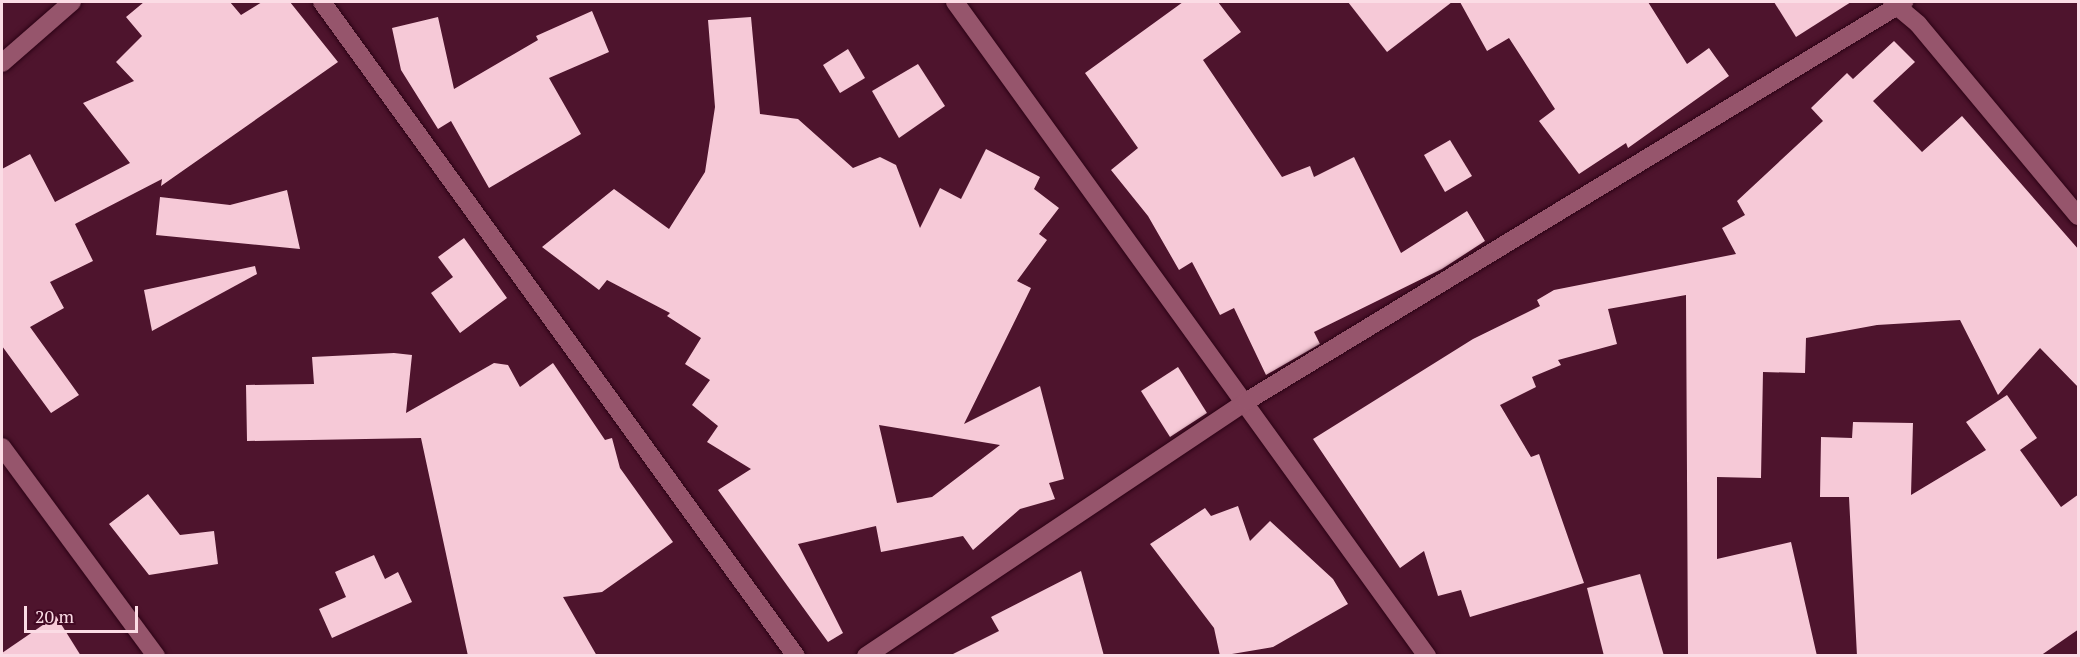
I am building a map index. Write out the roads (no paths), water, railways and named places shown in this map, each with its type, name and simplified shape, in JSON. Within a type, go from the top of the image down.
[{"type":"street","points":[[2,63],[72,2]]},
{"type":"street","points":[[322,2],[796,656]]},
{"type":"street","points":[[955,2],[1247,401],[1427,656]]},
{"type":"street","points":[[866,656],[1247,401],[1898,3],[2079,216]]},
{"type":"street","points":[[2,447],[156,656]]}]
